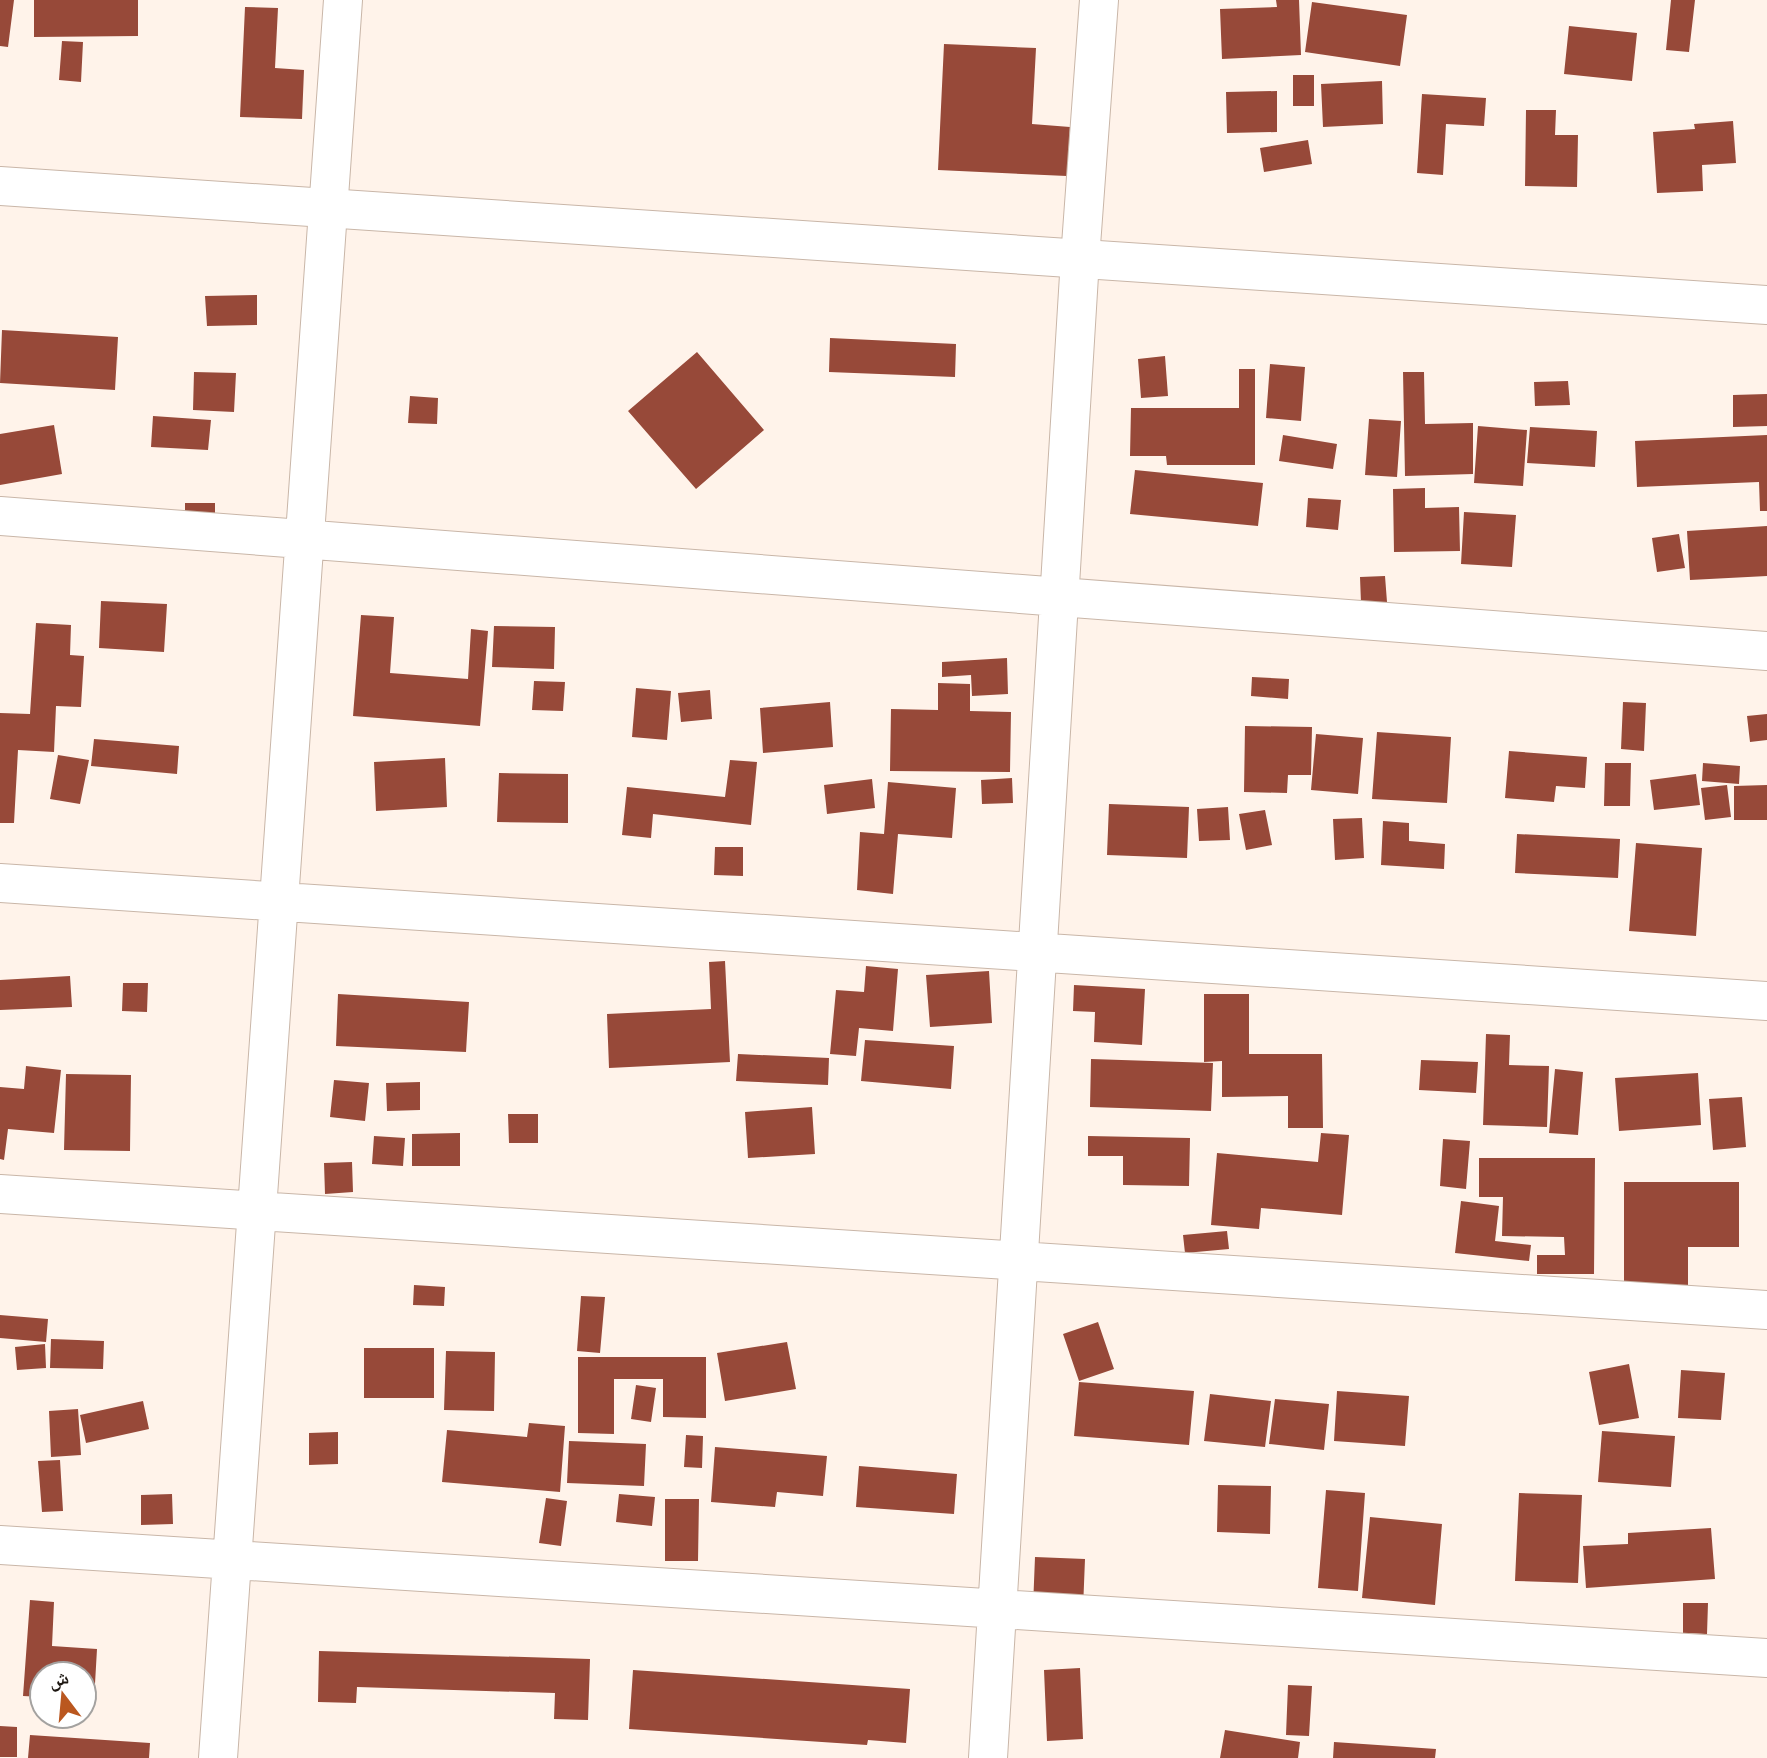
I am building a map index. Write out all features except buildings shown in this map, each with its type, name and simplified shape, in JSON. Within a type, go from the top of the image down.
[{"type":"street","points":[[218,1758],[343,0]]},
{"type":"street","points":[[988,1758],[1080,259],[1099,0]]},
{"type":"street","points":[[0,186],[1767,305]]},
{"type":"street","points":[[0,516],[1767,652]]},
{"type":"street","points":[[0,883],[1767,1001]]},
{"type":"street","points":[[0,1194],[1767,1310]]},
{"type":"street","points":[[0,1545],[1767,1658]]}]
